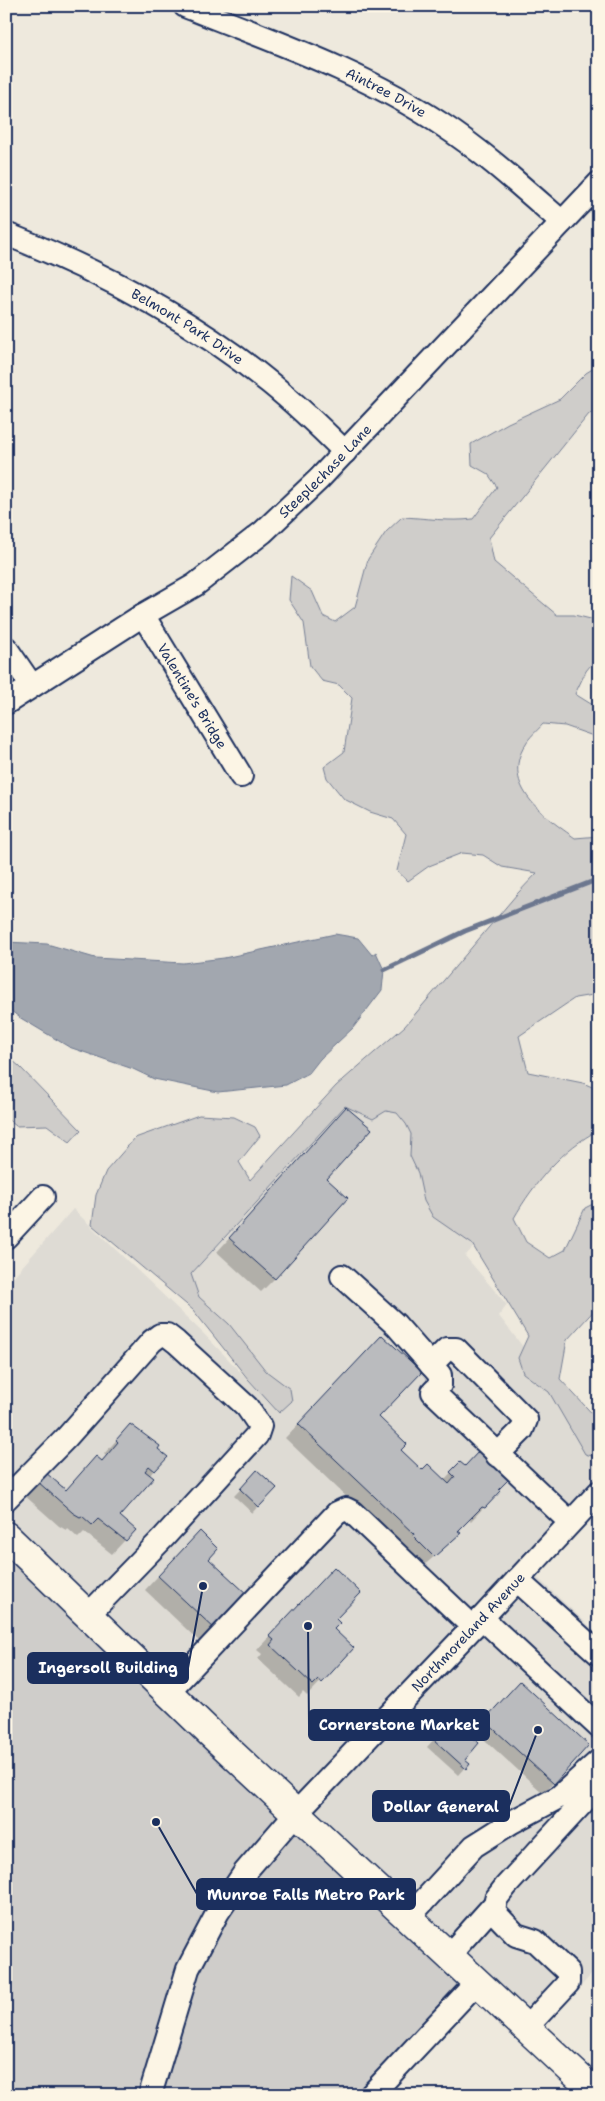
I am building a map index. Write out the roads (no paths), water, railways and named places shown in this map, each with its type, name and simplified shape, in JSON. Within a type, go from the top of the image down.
[{"type":"main road","points":[[6,1536],[296,1813],[598,2095]]},
{"type":"street","name":"Aintree Drive","points":[[185,6],[328,63],[396,96],[467,142],[562,222]]},
{"type":"street","name":"Steeplechase Lane","points":[[6,703],[144,615],[195,585],[231,559],[286,512],[599,183]]},
{"type":"street","name":"Belmont Park Drive","points":[[6,234],[132,291],[197,331],[269,382],[345,452]]},
{"type":"street","name":"Valentine's Bridge","points":[[144,615],[242,776]]},
{"type":"street","points":[[6,648],[32,686]]},
{"type":"street","points":[[6,1238],[43,1197]]},
{"type":"street","points":[[342,1276],[396,1325],[440,1375],[440,1385],[433,1392],[497,1455],[570,1522]]},
{"type":"street","points":[[6,1500],[72,1431],[152,1341],[160,1335],[167,1335],[176,1342],[248,1407],[257,1419],[260,1426],[257,1435],[157,1544],[88,1615]]},
{"type":"street","points":[[431,1365],[447,1349],[456,1349],[526,1420],[522,1430],[497,1455]]},
{"type":"street","name":"Northmoreland Avenue","points":[[150,2095],[188,1970],[218,1912],[245,1872],[296,1813],[599,1492]]},
{"type":"street","points":[[168,1692],[337,1513],[346,1509],[352,1512],[477,1623],[599,1727]]},
{"type":"street","points":[[517,1580],[599,1654]]},
{"type":"street","points":[[408,1917],[474,1846],[512,1822],[559,1797],[599,1761]]},
{"type":"street","points":[[449,1955],[493,1906],[506,1886],[599,1786]]},
{"type":"street","points":[[493,1906],[494,1912],[516,1935],[535,1942],[568,1972],[568,1983],[527,2027]]},
{"type":"street","points":[[371,2095],[478,1981]]},
{"type":"waterway","points":[[384,970],[465,931],[599,879]]},
{"type":"place","name":"Ingersoll Building","points":[[203,1586]]},
{"type":"place","name":"Cornerstone Market","points":[[308,1626]]},
{"type":"place","name":"Dollar General","points":[[538,1730]]},
{"type":"place","name":"Munroe Falls Metro Park","points":[[156,1822]]}]
